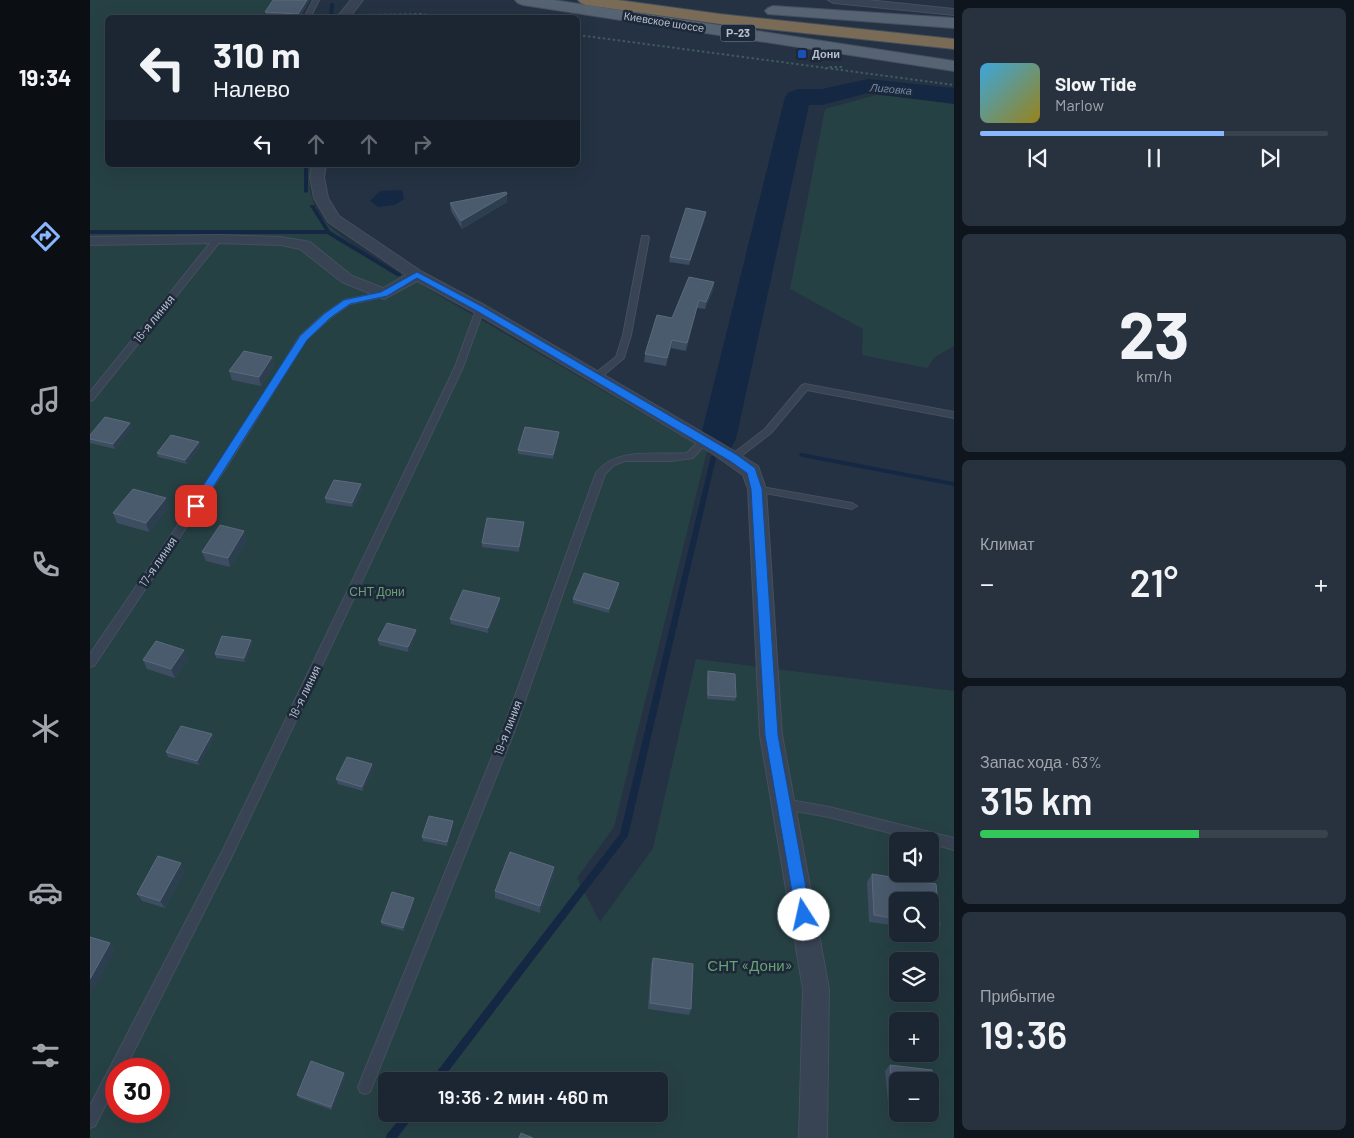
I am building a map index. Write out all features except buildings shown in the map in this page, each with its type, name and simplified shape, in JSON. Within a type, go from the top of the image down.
[{"type":"highway","name":"Р-23","points":[[586,0],[720,19],[954,44]]},
{"type":"highway","name":"Киевское шоссе","points":[[683,0],[773,11]]},
{"type":"highway","name":"Р-23","points":[[773,11],[954,30]]},
{"type":"main road","name":"Киевское шоссе","points":[[523,0],[954,66]]},
{"type":"main road","name":"Киевское шоссе","points":[[773,11],[954,23]]},
{"type":"street","points":[[343,15],[346,0]]},
{"type":"street","points":[[345,15],[357,0]]},
{"type":"street","points":[[834,0],[954,12]]},
{"type":"street","points":[[319,167],[317,177],[321,198],[333,219],[417,275],[480,309],[596,377],[733,458],[751,471],[757,489],[772,735],[816,989],[813,1138]]},
{"type":"street","points":[[90,241],[218,239],[281,241],[305,245],[347,279],[384,294],[417,275]]},
{"type":"lane","points":[[308,15],[316,0]]},
{"type":"lane","points":[[596,377],[620,358],[628,334],[645,238]]},
{"type":"lane","name":"16-я линия","points":[[90,398],[218,239]]},
{"type":"lane","name":"17-я линия","points":[[90,663],[228,458],[303,338],[327,316],[347,302],[384,294]]},
{"type":"lane","name":"18-я линия","points":[[123,1058],[244,818],[459,367],[480,309]]},
{"type":"lane","points":[[733,458],[768,431],[805,388],[954,415]]},
{"type":"lane","name":"19-я линия","points":[[366,1087],[508,732],[601,473],[611,463],[624,458],[690,456],[704,441]]},
{"type":"lane","points":[[757,489],[852,506]]},
{"type":"lane","points":[[784,804],[829,812],[954,844]]},
{"type":"lane","name":"18-я линия","points":[[90,1121],[105,1092]]},
{"type":"path","points":[[395,15],[429,15]]},
{"type":"path","points":[[580,35],[954,86]]},
{"type":"green space","name":"СНТ Дони","points":[[90,0],[273,0],[263,15],[105,15],[105,167],[311,167],[311,193],[314,205],[327,224],[347,241],[707,451],[614,827],[577,878],[600,922],[653,848],[696,659],[954,691],[954,1138],[90,1138]]},
{"type":"green space","points":[[876,95],[954,103],[954,346],[935,357],[927,368],[862,355],[863,329],[790,289],[825,109]]},
{"type":"water","points":[[402,190],[404,199],[395,205],[378,207],[370,201],[380,191]]},
{"type":"waterway","points":[[331,15],[332,4]]},
{"type":"waterway","name":"Лиговка","points":[[718,439],[798,97],[822,97],[868,86],[954,96]]},
{"type":"waterway","points":[[306,167],[306,192]]},
{"type":"waterway","points":[[312,206],[328,232]]},
{"type":"waterway","points":[[90,232],[328,232]]},
{"type":"waterway","points":[[328,232],[399,275]]},
{"type":"waterway","points":[[802,455],[954,484]]},
{"type":"waterway","points":[[442,1072],[624,836],[713,458]]},
{"type":"waterway","points":[[391,1138],[404,1122]]},
{"type":"place","name":"Дони","points":[[802,54]]},
{"type":"route","points":[[196,506],[303,338],[327,316],[347,302],[384,294],[417,275],[480,309],[733,458],[751,471],[757,489],[772,735],[804,915]]},
{"type":"park label","name":"СНТ «Дони»","points":[[750,966]]}]
